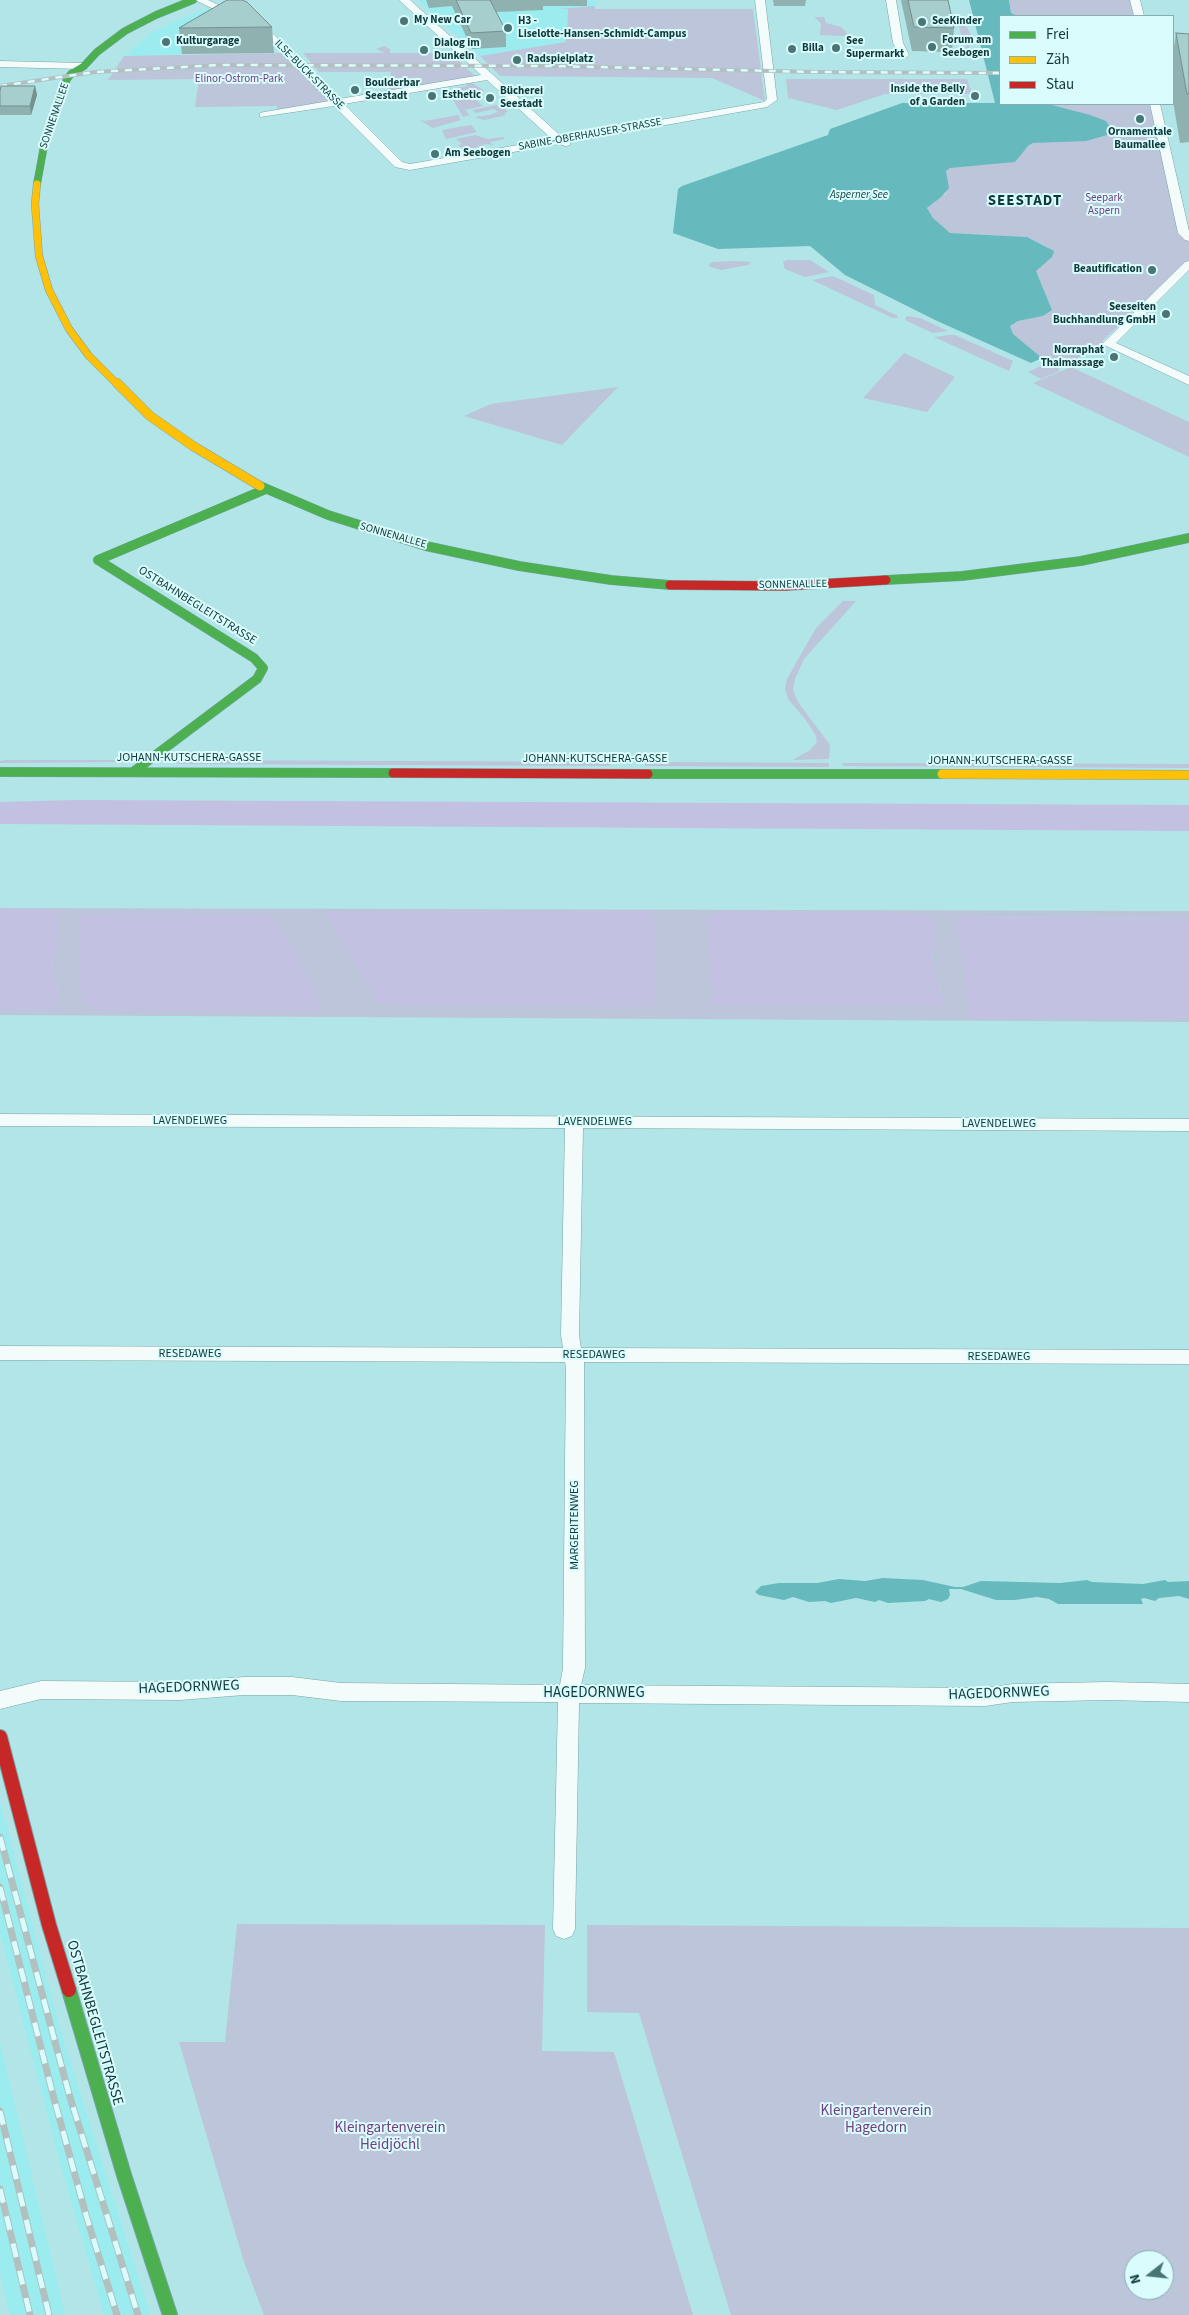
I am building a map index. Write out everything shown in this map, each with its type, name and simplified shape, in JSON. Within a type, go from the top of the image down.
[{"type":"street","name":"SONNENALLEE","points":[[193,0],[156,15],[125,31],[96,52],[84,66],[71,74],[59,98],[46,135],[39,167],[35,204],[39,256],[49,290],[77,340],[89,356],[123,392],[181,438],[266,489],[328,515],[426,546],[519,566],[611,580],[663,585],[785,586],[962,576],[1082,561],[1189,538]]},
{"type":"street","name":"ILSE-BUCK-STRASSE","points":[[200,0],[264,30],[399,165],[407,167]]},
{"type":"street","points":[[404,0],[559,140],[571,145]]},
{"type":"street","name":"SABINE-OBERHAUSER-STRASSE","points":[[407,167],[767,104],[772,100],[760,0]]},
{"type":"street","points":[[891,0],[898,42],[904,55]]},
{"type":"street","points":[[1135,0],[1139,15]]},
{"type":"street","points":[[0,64],[84,66]]},
{"type":"street","points":[[264,115],[489,77]]},
{"type":"street","points":[[1155,105],[1184,233],[1189,238]]},
{"type":"street","points":[[1189,264],[1108,344],[1189,381]]},
{"type":"street","name":"OSTBAHNBEGLEITSTRASSE","points":[[133,772],[257,679],[263,668],[254,658],[98,560],[266,489]]},
{"type":"street","name":"JOHANN-KUTSCHERA-GASSE","points":[[0,772],[1189,775]]},
{"type":"street","name":"LAVENDELWEG","points":[[0,1120],[1189,1125]]},
{"type":"street","name":"MARGERITENWEG","points":[[564,1929],[569,1694],[574,1658],[576,1467],[573,1355],[570,1335],[574,1122]]},
{"type":"street","name":"RESEDAWEG","points":[[0,1353],[1189,1357]]},
{"type":"street","name":"HAGEDORNWEG","points":[[0,1700],[41,1690],[180,1691],[238,1686],[292,1686],[351,1692],[569,1694],[985,1696],[1014,1693],[1107,1691],[1189,1693]]},
{"type":"street","name":"OSTBAHNBEGLEITSTRASSE","points":[[0,1737],[57,1953],[124,2175],[170,2315]]},
{"type":"shaded area","name":"H3 - Liselotte-Hansen-Schmidt-Campus","points":[[418,0],[595,0],[595,9],[568,9],[567,38],[562,39],[567,39],[567,42],[480,56]]},
{"type":"shaded area","points":[[209,8],[238,21],[180,55],[124,56],[150,34],[175,21]]},
{"type":"shaded area","points":[[76,800],[1189,805],[1189,831],[0,824],[0,802]]},
{"type":"shaded area","points":[[0,910],[58,910],[59,931],[56,955],[51,965],[60,996],[57,1009],[0,1009]]},
{"type":"shaded area","points":[[324,911],[654,911],[657,1006],[379,1004]]},
{"type":"shaded area","points":[[717,911],[927,913],[933,920],[934,948],[931,957],[944,1001],[940,1007],[723,1007],[712,1004],[706,920]]},
{"type":"shaded area","points":[[84,914],[271,915],[294,949],[324,1010],[94,1010],[81,1004],[79,919]]},
{"type":"shaded area","points":[[956,917],[1189,919],[1189,1015],[1181,1018],[969,1018]]},
{"type":"shaded area","points":[[0,1802],[60,2029],[150,2315],[104,2315],[60,2163],[0,1933]]},
{"type":"shaded area","points":[[0,2043],[65,2315],[10,2315],[0,2271]]},
{"type":"green space","points":[[1009,0],[1130,0],[1134,15],[1016,15],[1011,13]]},
{"type":"green space","points":[[595,6],[595,9],[753,9],[765,101],[712,78],[500,76],[480,56],[566,42],[566,39],[562,39],[567,37],[568,9],[558,9]]},
{"type":"green space","points":[[814,17],[824,17],[826,23],[841,27],[848,34],[844,36],[820,35],[821,23]]},
{"type":"green space","points":[[959,26],[967,27],[973,39],[975,44],[969,44],[969,49],[972,52],[977,52],[977,58],[971,59],[967,54],[969,53],[965,49],[966,44],[963,43]]},
{"type":"green space","name":"Elinor-Ostrom-Park","points":[[384,46],[390,49],[390,53],[451,53],[476,77],[388,92],[391,72],[319,72],[303,53],[385,53],[376,49]]},
{"type":"green space","name":"Elinor-Ostrom-Park","points":[[284,53],[331,102],[277,111],[277,106],[195,107],[199,79],[108,80],[124,56]]},
{"type":"green space","points":[[786,79],[967,79],[972,94],[885,94],[837,110],[788,98]]},
{"type":"green space","points":[[472,83],[485,91],[481,91],[483,94],[463,97],[460,94],[454,94],[451,89],[467,86],[466,84]]},
{"type":"green space","points":[[473,97],[483,106],[465,110],[470,115],[463,117],[453,100]]},
{"type":"green space","points":[[496,105],[503,107],[508,112],[504,113],[506,115],[484,120],[474,117],[498,112],[494,109],[476,113],[472,110]]},
{"type":"green space","name":"Seepark Aspern","points":[[1050,105],[1151,105],[1180,235],[1189,242],[1189,259],[1103,340],[1103,347],[1059,366],[1059,371],[1041,379],[1028,372],[1051,361],[1042,358],[1023,343],[1013,340],[1010,326],[1018,321],[1043,316],[1052,310],[1037,273],[1028,271],[1049,248],[1027,237],[950,233],[940,226],[927,210],[929,205],[946,193],[946,171],[950,168],[1026,148],[1033,143],[1041,142],[1053,106]]},
{"type":"green space","points":[[458,115],[461,120],[433,128],[419,120],[425,121]]},
{"type":"green space","points":[[471,125],[477,132],[446,139],[442,130]]},
{"type":"green space","points":[[475,135],[488,139],[503,137],[505,139],[490,142],[493,145],[486,144],[471,149],[463,149],[458,145],[462,144],[456,139]]},
{"type":"green space","points":[[786,260],[810,260],[829,272],[805,277],[785,269],[783,262]]},
{"type":"green space","points":[[712,262],[751,262],[748,265],[721,270],[708,266]]},
{"type":"green space","points":[[833,276],[874,295],[875,305],[898,316],[897,318],[893,318],[812,280]]},
{"type":"green space","points":[[907,316],[920,318],[948,331],[933,333],[907,321],[905,319]]},
{"type":"green space","points":[[955,335],[1013,361],[1009,371],[934,337]]},
{"type":"green space","points":[[904,353],[955,377],[927,412],[863,398]]},
{"type":"green space","points":[[1071,367],[1189,422],[1189,457],[1033,383]]},
{"type":"green space","points":[[618,387],[562,445],[464,416],[491,404]]},
{"type":"green space","points":[[843,601],[856,601],[804,659],[795,679],[793,690],[798,702],[830,745],[829,759],[793,760],[810,750],[817,742],[815,734],[805,719],[788,699],[785,689],[787,679],[816,628]]},
{"type":"green space","points":[[123,760],[126,762],[0,763],[0,761]]},
{"type":"green space","points":[[176,760],[611,762],[610,766],[181,764],[174,763]]},
{"type":"green space","points":[[646,762],[829,763],[829,767],[645,766]]},
{"type":"green space","points":[[842,763],[1189,764],[1189,768],[843,766]]},
{"type":"green space","points":[[0,908],[1189,911],[1189,919],[956,917],[1181,1018],[1189,1015],[1189,1022],[0,1015],[0,1009],[56,1009],[60,996],[51,965],[56,955],[59,931],[57,910],[0,910]],"holes":[[[718,911],[934,948],[931,957],[944,1001]],[[81,1004],[324,1009],[95,1010]]]},
{"type":"green space","name":"Kleingartenverein Heidjöchl","points":[[237,1924],[545,1925],[542,2051],[614,2052],[693,2315],[264,2315],[244,2262],[179,2042],[225,2042]]},
{"type":"green space","name":"Kleingartenverein Hagedorn","points":[[587,1925],[1189,1928],[1189,2315],[731,2315],[639,2013],[587,2012]]},
{"type":"water","name":"Asperner See","points":[[969,0],[1009,0],[1011,13],[1016,15],[999,15],[999,105],[1052,105],[1106,121],[1114,133],[1086,141],[1033,143],[1028,146],[1015,162],[950,168],[946,171],[949,188],[927,208],[933,218],[950,233],[1027,237],[1054,251],[1052,257],[1036,271],[1052,310],[1043,316],[1018,321],[1010,326],[1013,334],[1042,358],[1031,363],[935,320],[845,275],[810,246],[718,249],[673,233],[678,189],[682,186],[828,135],[830,129],[902,103],[995,103]]},
{"type":"water","points":[[883,1578],[923,1580],[955,1587],[963,1587],[981,1581],[1060,1583],[1087,1580],[1092,1582],[1143,1584],[1165,1580],[1168,1582],[1189,1581],[1189,1599],[1179,1596],[1159,1598],[1155,1601],[1144,1598],[1141,1599],[1143,1604],[1058,1604],[1049,1599],[1037,1597],[996,1600],[961,1589],[949,1589],[950,1595],[948,1599],[941,1602],[929,1599],[925,1601],[888,1603],[879,1600],[875,1602],[856,1598],[831,1603],[825,1601],[809,1602],[793,1597],[784,1600],[759,1595],[755,1592],[761,1586],[779,1583],[817,1583],[839,1579],[865,1581]]},
{"type":"building","points":[[227,0],[247,2],[272,27],[179,28]]},
{"type":"building","points":[[456,0],[490,0],[506,31],[471,33]]},
{"type":"building","points":[[908,0],[948,0],[954,28],[914,27]]},
{"type":"building","points":[[1176,33],[1189,34],[1189,94],[1187,94]]},
{"type":"building","points":[[1,86],[35,86],[30,106],[0,106]]},
{"type":"tram line","points":[[525,64],[534,66]]},
{"type":"railway","points":[[0,86],[95,72],[219,65],[552,66],[816,72],[999,73]]},
{"type":"railway","points":[[0,1837],[69,2094],[138,2315]]},
{"type":"railway","points":[[0,1887],[53,2095],[86,2215],[117,2315]]},
{"type":"railway","points":[[0,2111],[49,2315]]},
{"type":"railway","points":[[0,2189],[30,2315]]},
{"type":"traffic: fast","points":[[37,184],[46,135],[67,79],[71,74],[84,66],[97,52],[125,31],[156,15],[193,0]]},
{"type":"traffic: fast","points":[[260,486],[328,515],[426,546],[519,566],[611,580],[670,585]]},
{"type":"traffic: fast","points":[[98,560],[266,489]]},
{"type":"traffic: fast","points":[[886,580],[962,576],[1081,561],[1189,538]]},
{"type":"traffic: fast","points":[[98,560],[254,658],[263,668],[257,679],[133,772]]},
{"type":"traffic: fast","points":[[0,772],[393,773]]},
{"type":"traffic: fast","points":[[648,774],[942,774]]},
{"type":"traffic: fast","points":[[69,1990],[124,2175],[170,2315]]},
{"type":"traffic: slow","points":[[37,184],[35,204],[39,256],[49,290],[69,329],[89,356],[150,416],[193,446],[260,486]]},
{"type":"traffic: slow","points":[[942,774],[1189,775]]},
{"type":"traffic: jam","points":[[670,585],[785,586],[886,580]]},
{"type":"traffic: jam","points":[[393,773],[648,774]]},
{"type":"traffic: jam","points":[[0,1737],[49,1925],[69,1990]]},
{"type":"place","name":"My New Car","points":[[404,21]]},
{"type":"place","name":"SeeKinder","points":[[922,22]]},
{"type":"place","name":"H3 - Liselotte-Hansen-Schmidt-Campus","points":[[508,28]]},
{"type":"place","name":"Kulturgarage","points":[[166,42]]},
{"type":"place","name":"Forum am Seebogen","points":[[932,47]]},
{"type":"place","name":"See Supermarkt","points":[[836,48]]},
{"type":"place","name":"Billa","points":[[792,49]]},
{"type":"place","name":"Dialog im Dunkeln","points":[[424,50]]},
{"type":"place","name":"Radspielplatz","points":[[517,60]]},
{"type":"place","name":"Boulderbar Seestadt","points":[[355,90]]},
{"type":"place","name":"Esthetic","points":[[432,96]]},
{"type":"place","name":"Inside the Belly of a Garden","points":[[975,96]]},
{"type":"place","name":"Bücherei Seestadt","points":[[490,98]]},
{"type":"place","name":"Ornamentale Baumallee","points":[[1140,119]]},
{"type":"place","name":"Am Seebogen","points":[[435,154]]},
{"type":"place","name":"Beautification","points":[[1152,270]]},
{"type":"place","name":"Seeseiten Buchhandlung GmbH","points":[[1166,314]]},
{"type":"place","name":"Norraphat Thaimassage","points":[[1114,357]]},
{"type":"district","name":"SEESTADT","points":[[1025,202]]}]
